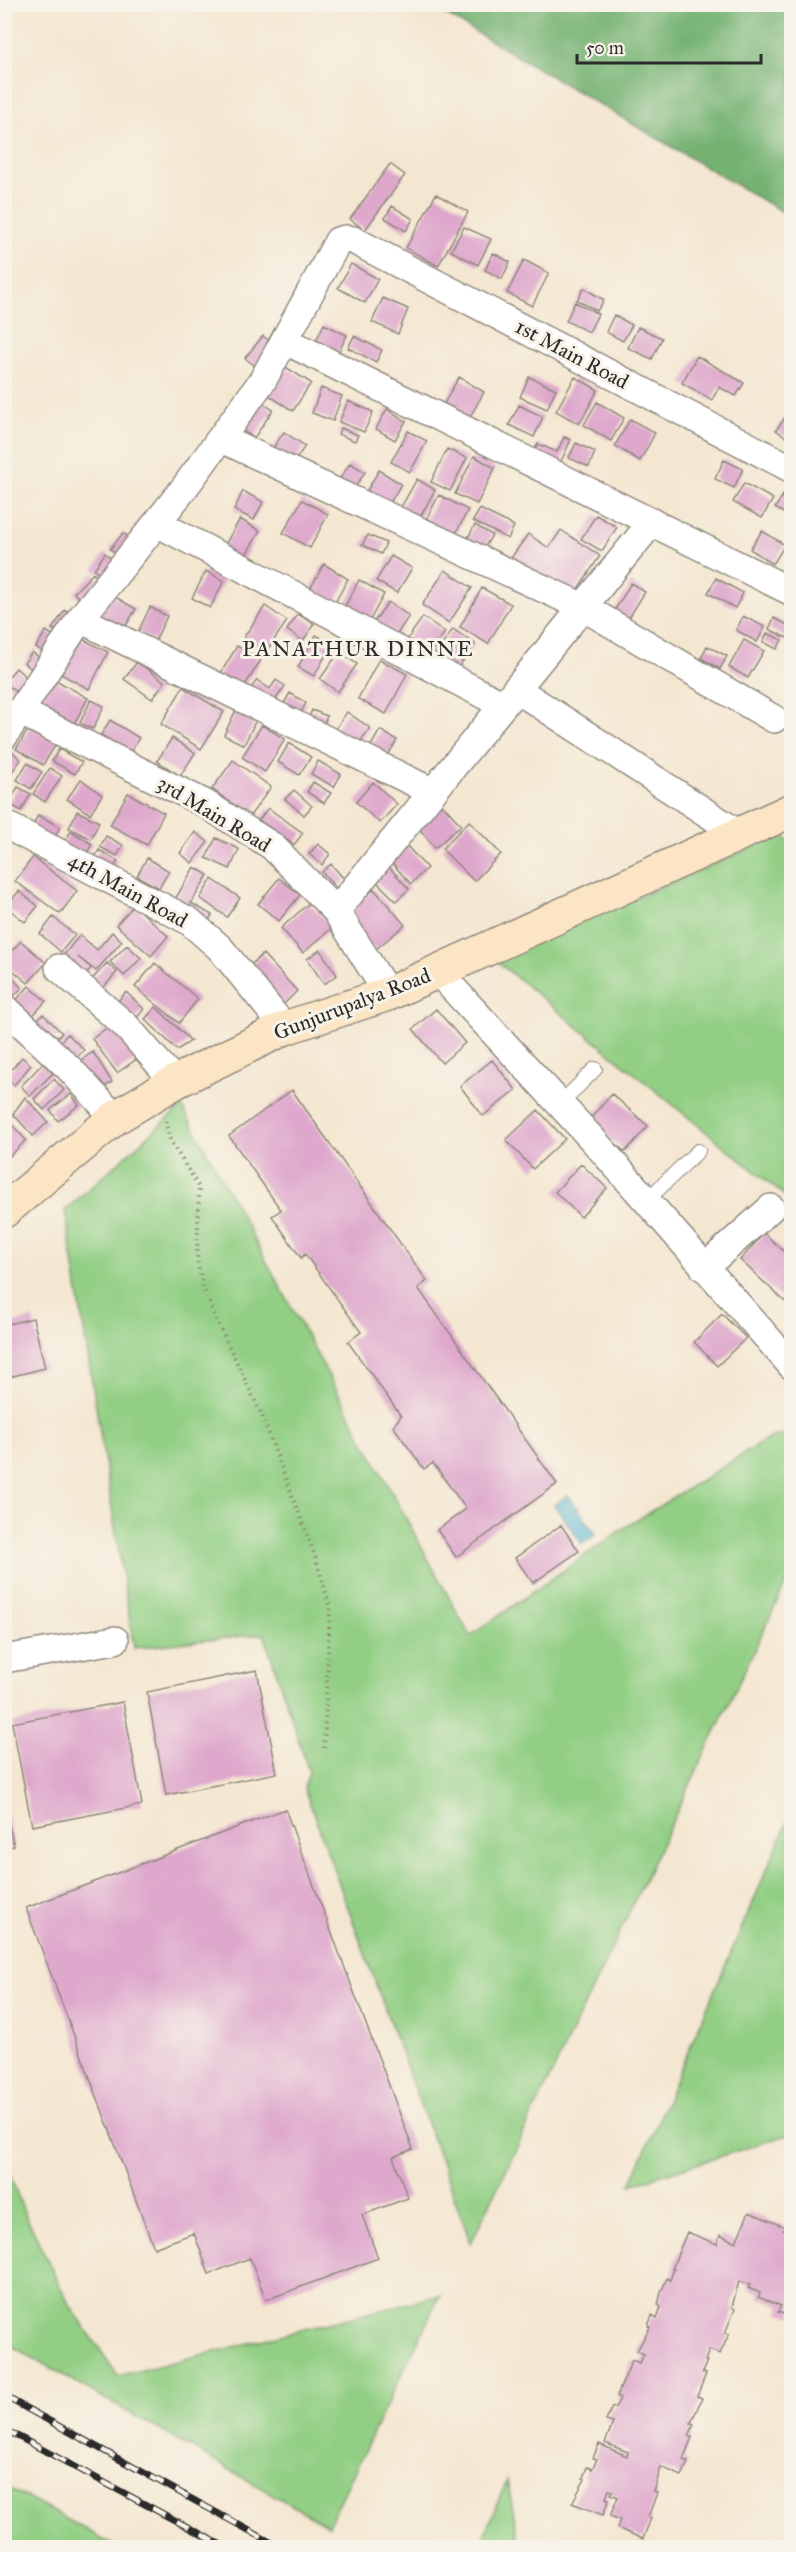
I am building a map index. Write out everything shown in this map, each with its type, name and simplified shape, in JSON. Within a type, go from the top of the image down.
[{"type":"street","name":"1st Main Road","points":[[286,341],[339,241],[345,238],[353,240],[792,469]]},
{"type":"street","points":[[4,736],[81,619],[222,439],[263,380],[286,341],[792,592]]},
{"type":"street","points":[[222,439],[583,607],[774,719]]},
{"type":"street","points":[[336,911],[652,522]]},
{"type":"street","points":[[157,523],[509,697],[739,834]]},
{"type":"street","points":[[81,619],[433,792]]},
{"type":"street","name":"3rd Main Road","points":[[21,712],[204,803],[272,846],[336,911],[388,994]]},
{"type":"street","name":"Gunjurupalya Road","points":[[4,1211],[115,1118],[164,1088],[285,1028],[388,994],[792,810]]},
{"type":"street","name":"4th Main Road","points":[[4,824],[189,921],[220,948],[285,1028]]},
{"type":"street","points":[[59,968],[126,1026],[164,1088]]},
{"type":"street","points":[[436,971],[560,1104],[704,1268],[790,1361]]},
{"type":"street","points":[[4,1007],[61,1060],[115,1118]]},
{"type":"street","points":[[704,1268],[771,1208]]},
{"type":"street","points":[[4,1659],[115,1640]]},
{"type":"lane","points":[[560,1104],[595,1069]]},
{"type":"lane","points":[[646,1201],[698,1151]]},
{"type":"path","points":[[164,1088],[165,1120],[171,1142],[198,1186],[196,1260],[203,1287],[261,1413],[315,1556],[330,1607],[324,1752]]},
{"type":"green space","points":[[453,4],[791,5],[791,217],[445,14]]},
{"type":"green space","points":[[781,835],[791,842],[791,1201],[494,959]]},
{"type":"green space","points":[[182,1106],[470,1636],[624,1528],[771,1437],[791,1434],[791,1573],[471,2243],[304,1788],[309,1772],[264,1634],[134,1648],[65,1210]]},
{"type":"green space","points":[[791,1814],[791,2134],[630,2185]]},
{"type":"green space","points":[[5,2162],[24,2212],[69,2304],[118,2376],[440,2295],[328,2526],[5,2342]]},
{"type":"green space","points":[[507,2480],[520,2547],[479,2547]]},
{"type":"green space","points":[[5,2486],[118,2547],[5,2547]]},
{"type":"water","points":[[568,1495],[596,1534],[582,1544],[554,1505]]},
{"type":"building","points":[[390,164],[405,175],[365,230],[350,219]]},
{"type":"building","points":[[436,194],[468,212],[438,266],[406,248]]},
{"type":"building","points":[[392,206],[413,219],[406,231],[385,218]]},
{"type":"building","points":[[464,227],[491,239],[478,265],[451,251]]},
{"type":"building","points":[[493,253],[510,262],[502,279],[485,270]]},
{"type":"building","points":[[524,260],[549,273],[532,306],[507,293]]},
{"type":"building","points":[[351,264],[378,279],[365,303],[338,288]]},
{"type":"building","points":[[584,288],[604,300],[597,311],[577,300]]},
{"type":"building","points":[[383,298],[408,309],[398,334],[372,322]]},
{"type":"building","points":[[575,302],[598,314],[589,332],[566,321]]},
{"type":"building","points":[[614,315],[632,325],[623,341],[606,332]]},
{"type":"building","points":[[324,324],[347,335],[336,357],[314,345]]},
{"type":"building","points":[[638,327],[662,338],[652,359],[628,348]]},
{"type":"building","points":[[263,336],[277,347],[259,369],[245,358]]},
{"type":"building","points":[[354,336],[382,350],[376,362],[348,348]]},
{"type":"building","points":[[697,356],[744,383],[736,396],[719,387],[712,400],[682,383]]},
{"type":"building","points":[[284,366],[311,383],[293,411],[267,394]]},
{"type":"building","points":[[459,377],[484,392],[467,422],[442,407]]},
{"type":"building","points":[[529,377],[556,389],[547,409],[520,397]]},
{"type":"building","points":[[575,377],[598,390],[579,424],[556,411]]},
{"type":"building","points":[[321,388],[342,396],[333,421],[312,413]]},
{"type":"building","points":[[257,399],[273,410],[254,438],[238,427]]},
{"type":"building","points":[[348,401],[373,412],[364,432],[339,422]]},
{"type":"building","points":[[597,402],[624,418],[611,441],[584,425]]},
{"type":"building","points":[[519,405],[543,417],[534,437],[509,425]]},
{"type":"building","points":[[792,408],[792,441],[776,430]]},
{"type":"building","points":[[387,409],[406,421],[395,440],[376,429]]},
{"type":"building","points":[[630,419],[655,433],[640,461],[615,446]]},
{"type":"building","points":[[341,428],[358,435],[355,441],[338,434]]},
{"type":"building","points":[[408,431],[427,441],[410,472],[391,462]]},
{"type":"building","points":[[284,432],[305,446],[293,464],[272,449]]},
{"type":"building","points":[[564,437],[571,440],[560,463],[534,451],[538,444],[557,452]]},
{"type":"building","points":[[576,443],[595,452],[589,467],[569,458]]},
{"type":"building","points":[[447,449],[467,458],[450,491],[431,482]]},
{"type":"building","points":[[474,456],[495,468],[477,504],[455,494]]},
{"type":"building","points":[[724,460],[743,469],[734,488],[715,479]]},
{"type":"building","points":[[350,463],[365,472],[353,491],[338,482]]},
{"type":"building","points":[[379,470],[401,484],[387,508],[365,494]]},
{"type":"building","points":[[417,479],[435,490],[415,526],[396,516]]},
{"type":"building","points":[[744,483],[773,499],[762,518],[733,502]]},
{"type":"building","points":[[790,484],[792,485],[792,518],[775,508]]},
{"type":"building","points":[[243,491],[263,502],[254,520],[234,510]]},
{"type":"building","points":[[439,495],[468,510],[454,537],[425,522]]},
{"type":"building","points":[[302,500],[328,514],[310,548],[283,533]]},
{"type":"building","points":[[480,509],[514,526],[508,539],[473,521]]},
{"type":"building","points":[[596,515],[617,527],[602,551],[581,539]]},
{"type":"building","points":[[240,519],[260,531],[240,565],[220,553]]},
{"type":"building","points":[[475,525],[492,535],[479,557],[462,548]]},
{"type":"building","points":[[561,530],[600,556],[571,599],[511,558],[528,534],[549,548]]},
{"type":"building","points":[[762,531],[785,545],[773,564],[750,549]]},
{"type":"building","points":[[123,533],[131,539],[119,555],[110,549]]},
{"type":"building","points":[[368,535],[386,543],[381,554],[362,545]]},
{"type":"building","points":[[105,553],[116,562],[104,577],[94,569]]},
{"type":"building","points":[[391,556],[412,568],[397,593],[376,581]]},
{"type":"building","points":[[324,564],[348,579],[329,613],[305,598]]},
{"type":"building","points":[[445,570],[472,588],[449,623],[422,605]]},
{"type":"building","points":[[206,571],[224,581],[210,608],[192,598]]},
{"type":"building","points":[[93,573],[103,583],[83,603],[74,593]]},
{"type":"building","points":[[716,578],[743,593],[735,608],[708,593]]},
{"type":"building","points":[[359,580],[384,594],[364,631],[339,618]]},
{"type":"building","points":[[631,583],[645,592],[627,621],[613,613]]},
{"type":"building","points":[[482,588],[511,604],[488,644],[460,627]]},
{"type":"building","points":[[112,595],[136,609],[124,629],[100,615]]},
{"type":"building","points":[[388,602],[409,616],[395,637],[373,623]]},
{"type":"building","points":[[265,606],[287,621],[266,652],[244,637]]},
{"type":"building","points":[[150,607],[167,616],[155,641],[138,632]]},
{"type":"building","points":[[65,610],[73,614],[60,634],[52,629]]},
{"type":"building","points":[[298,614],[314,624],[303,641],[287,630]]},
{"type":"building","points":[[743,616],[765,627],[757,642],[736,630]]},
{"type":"building","points":[[423,617],[445,632],[425,660],[403,645]]},
{"type":"building","points":[[774,618],[792,627],[787,638],[769,629]]},
{"type":"building","points":[[453,629],[475,644],[455,672],[434,657]]},
{"type":"building","points":[[46,631],[57,638],[46,654],[36,647]]},
{"type":"building","points":[[767,633],[782,640],[777,649],[763,642]]},
{"type":"building","points":[[72,634],[108,652],[89,689],[53,670]]},
{"type":"building","points":[[316,635],[332,644],[314,676],[298,667]]},
{"type":"building","points":[[744,640],[764,651],[748,678],[729,667]]},
{"type":"building","points":[[237,646],[261,660],[242,690],[219,676]]},
{"type":"building","points":[[707,646],[727,656],[720,669],[701,658]]},
{"type":"building","points":[[32,652],[45,662],[37,673],[24,663]]},
{"type":"building","points":[[339,652],[357,664],[338,692],[320,679]]},
{"type":"building","points":[[379,659],[407,674],[386,714],[358,699]]},
{"type":"building","points":[[137,662],[165,682],[152,699],[124,679]]},
{"type":"building","points":[[16,668],[31,681],[19,694],[4,682]]},
{"type":"building","points":[[52,678],[88,698],[70,731],[34,712]]},
{"type":"building","points":[[257,680],[270,689],[276,680],[285,686],[272,705],[249,691]]},
{"type":"building","points":[[183,687],[224,712],[201,749],[161,724]]},
{"type":"building","points":[[290,693],[306,703],[300,714],[283,705]]},
{"type":"building","points":[[91,700],[104,706],[93,729],[80,723]]},
{"type":"building","points":[[236,710],[256,720],[244,745],[224,735]]},
{"type":"building","points":[[312,710],[327,716],[320,733],[305,728]]},
{"type":"building","points":[[347,712],[370,728],[357,746],[334,731]]},
{"type":"building","points":[[110,720],[139,738],[130,753],[101,735]]},
{"type":"building","points":[[31,725],[58,741],[43,765],[16,749]]},
{"type":"building","points":[[262,725],[285,739],[265,772],[242,757]]},
{"type":"building","points":[[380,730],[397,740],[386,759],[369,749]]},
{"type":"building","points":[[172,738],[195,753],[180,776],[157,761]]},
{"type":"building","points":[[289,743],[311,757],[299,775],[278,762]]},
{"type":"building","points":[[59,749],[82,762],[75,774],[52,761]]},
{"type":"building","points":[[13,752],[21,760],[7,778],[4,776],[4,763]]},
{"type":"building","points":[[233,760],[271,787],[250,816],[212,789]]},
{"type":"building","points":[[318,761],[341,774],[334,787],[311,774]]},
{"type":"building","points":[[27,763],[42,772],[31,789],[17,780]]},
{"type":"building","points":[[50,768],[62,776],[45,802],[33,794]]},
{"type":"building","points":[[81,779],[102,795],[90,814],[67,799]]},
{"type":"building","points":[[313,782],[331,793],[324,803],[307,792]]},
{"type":"building","points":[[373,782],[397,804],[380,823],[356,802]]},
{"type":"building","points":[[18,787],[31,794],[21,811],[8,803]]},
{"type":"building","points":[[294,790],[312,806],[304,815],[285,799]]},
{"type":"building","points":[[128,793],[164,813],[147,845],[110,825]]},
{"type":"building","points":[[442,804],[461,825],[435,848],[417,826]]},
{"type":"building","points":[[268,808],[303,833],[294,845],[259,820]]},
{"type":"building","points":[[77,811],[99,822],[91,839],[69,828]]},
{"type":"building","points":[[38,815],[60,827],[51,844],[29,833]]},
{"type":"building","points":[[469,821],[501,854],[474,881],[442,849]]},
{"type":"building","points":[[71,831],[92,844],[81,863],[59,850]]},
{"type":"building","points":[[195,832],[208,842],[192,863],[180,853]]},
{"type":"building","points":[[106,836],[123,845],[117,856],[100,847]]},
{"type":"building","points":[[216,838],[239,849],[230,869],[206,858]]},
{"type":"building","points":[[318,844],[330,854],[322,865],[309,854]]},
{"type":"building","points":[[406,845],[427,868],[411,884],[389,860]]},
{"type":"building","points":[[99,850],[118,861],[108,877],[90,865]]},
{"type":"building","points":[[33,857],[77,891],[60,914],[15,881]]},
{"type":"building","points":[[147,858],[169,871],[159,888],[137,876]]},
{"type":"building","points":[[331,864],[345,880],[336,888],[322,872]]},
{"type":"building","points":[[194,867],[208,875],[191,903],[212,915],[205,927],[170,908]]},
{"type":"building","points":[[389,867],[409,889],[396,901],[375,880]]},
{"type":"building","points":[[279,878],[300,895],[279,921],[258,904]]},
{"type":"building","points":[[212,879],[240,898],[227,917],[200,898]]},
{"type":"building","points":[[374,889],[405,925],[375,950],[345,914]]},
{"type":"building","points":[[19,891],[38,906],[25,922],[6,907]]},
{"type":"building","points":[[309,903],[332,928],[303,953],[281,928]]},
{"type":"building","points":[[134,905],[168,936],[151,956],[116,925]]},
{"type":"building","points":[[53,917],[75,935],[61,952],[40,934]]},
{"type":"building","points":[[112,932],[122,941],[96,971],[78,957],[91,968],[79,982],[57,963],[80,935],[97,950]]},
{"type":"building","points":[[21,941],[46,963],[28,983],[4,963],[4,959]]},
{"type":"building","points":[[127,945],[141,958],[124,976],[110,962]]},
{"type":"building","points":[[320,950],[337,975],[324,984],[307,959]]},
{"type":"building","points":[[263,954],[297,991],[279,1009],[244,971]]},
{"type":"building","points":[[107,963],[117,972],[97,995],[86,986]]},
{"type":"building","points":[[155,963],[198,999],[179,1023],[135,987]]},
{"type":"building","points":[[4,970],[22,988],[4,1005]]},
{"type":"building","points":[[29,986],[46,1001],[28,1021],[11,1006]]},
{"type":"building","points":[[126,992],[144,1009],[130,1026],[111,1009]]},
{"type":"building","points":[[156,1007],[191,1041],[177,1050],[145,1019]]},
{"type":"building","points":[[436,1009],[465,1043],[442,1063],[413,1029]]},
{"type":"building","points":[[43,1014],[62,1033],[50,1044],[31,1026]]},
{"type":"building","points":[[112,1024],[138,1058],[117,1073],[92,1039]]},
{"type":"building","points":[[68,1034],[84,1050],[69,1065],[52,1049]]},
{"type":"building","points":[[93,1052],[112,1082],[94,1094],[74,1065]]},
{"type":"building","points":[[22,1057],[31,1065],[14,1085],[5,1077]]},
{"type":"building","points":[[492,1060],[516,1090],[483,1116],[460,1086]]},
{"type":"building","points":[[43,1063],[53,1073],[30,1096],[21,1086]]},
{"type":"building","points":[[54,1079],[64,1090],[44,1110],[34,1099]]},
{"type":"building","points":[[292,1090],[427,1281],[418,1288],[557,1484],[456,1557],[437,1530],[466,1509],[433,1463],[424,1469],[393,1426],[401,1416],[348,1342],[361,1332],[305,1254],[301,1258],[272,1216],[281,1210],[229,1136]]},
{"type":"building","points":[[71,1094],[79,1105],[58,1121],[50,1110]]},
{"type":"building","points":[[612,1094],[648,1126],[625,1152],[589,1120]]},
{"type":"building","points":[[25,1097],[48,1122],[33,1136],[13,1114]]},
{"type":"building","points":[[538,1110],[565,1139],[533,1169],[506,1140]]},
{"type":"building","points":[[5,1117],[26,1140],[5,1161]]},
{"type":"building","points":[[581,1164],[607,1188],[581,1217],[555,1192]]},
{"type":"building","points":[[764,1233],[792,1259],[792,1308],[740,1260]]},
{"type":"building","points":[[722,1314],[746,1338],[717,1366],[694,1342]]},
{"type":"building","points":[[33,1318],[45,1368],[9,1377],[4,1356],[4,1325]]},
{"type":"building","points":[[561,1525],[579,1551],[533,1583],[515,1558]]},
{"type":"building","points":[[257,1670],[277,1773],[166,1795],[147,1692]]},
{"type":"building","points":[[123,1702],[142,1805],[32,1826],[12,1723]]},
{"type":"building","points":[[4,1805],[14,1846],[4,1848]]},
{"type":"building","points":[[285,1809],[413,2149],[393,2157],[408,2198],[362,2215],[378,2258],[266,2300],[250,2258],[209,2274],[194,2233],[154,2248],[26,1908]]},
{"type":"building","points":[[749,2212],[785,2227],[783,2230],[792,2233],[792,2317],[778,2312],[781,2306],[758,2297],[760,2293],[748,2288],[750,2285],[739,2281],[732,2307],[735,2309],[725,2333],[729,2334],[720,2354],[709,2350],[705,2361],[707,2361],[702,2373],[706,2374],[697,2396],[702,2398],[691,2423],[694,2424],[689,2436],[692,2437],[683,2460],[688,2462],[682,2476],[661,2467],[654,2492],[657,2493],[648,2517],[651,2518],[643,2539],[617,2528],[620,2520],[610,2516],[618,2497],[611,2494],[613,2491],[609,2490],[606,2498],[609,2499],[603,2515],[572,2503],[585,2479],[583,2478],[587,2467],[592,2469],[597,2459],[593,2458],[599,2444],[627,2456],[628,2452],[605,2443],[613,2423],[606,2421],[612,2407],[615,2408],[620,2398],[617,2396],[632,2360],[640,2363],[644,2354],[637,2351],[650,2327],[648,2326],[652,2315],[657,2318],[661,2307],[658,2305],[661,2292],[667,2278],[670,2280],[674,2268],[672,2268],[687,2232],[717,2244],[720,2235],[736,2242]]},
{"type":"railway","points":[[4,2396],[281,2548]]},
{"type":"railway","points":[[4,2429],[227,2548]]},
{"type":"district","name":"PANATHUR DINNE","points":[[358,648]]}]
